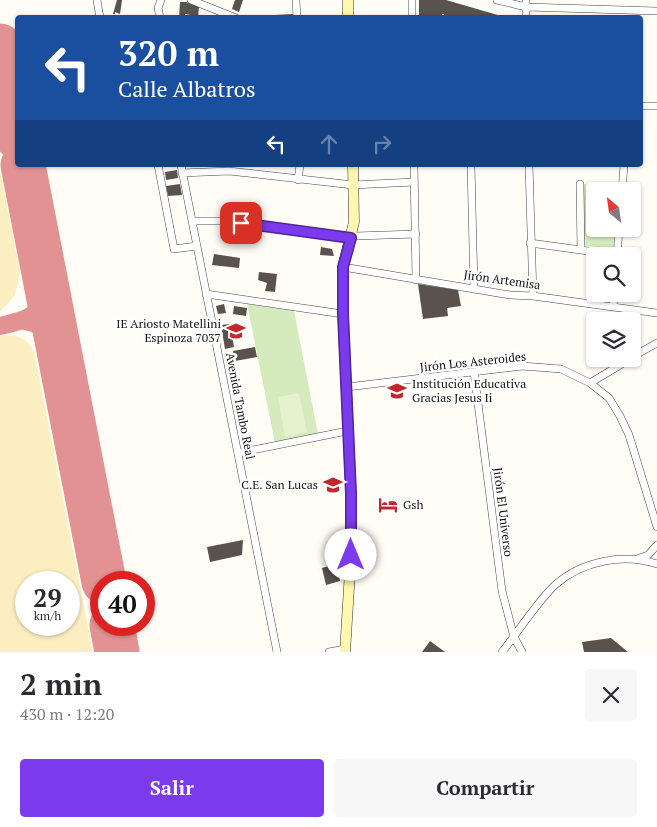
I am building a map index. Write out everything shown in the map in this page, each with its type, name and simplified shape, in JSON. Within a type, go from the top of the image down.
[{"type":"street","points":[[97,0],[100,15]]},
{"type":"street","points":[[159,15],[158,8],[161,0]]},
{"type":"street","points":[[191,0],[228,15]]},
{"type":"street","points":[[296,0],[297,15]]},
{"type":"street","points":[[348,0],[348,15]]},
{"type":"street","points":[[412,0],[412,15]]},
{"type":"street","points":[[497,0],[657,12]]},
{"type":"street","points":[[643,106],[657,105]]},
{"type":"street","points":[[158,167],[174,249],[197,246]]},
{"type":"street","name":"Avenida Tambo Real","points":[[181,167],[277,652]]},
{"type":"street","points":[[298,180],[300,167]]},
{"type":"street","points":[[329,652],[345,651],[351,555],[351,494],[347,431],[343,267],[354,222],[353,167]]},
{"type":"street","points":[[414,167],[416,280]]},
{"type":"street","points":[[471,167],[474,288]]},
{"type":"street","points":[[529,167],[532,296]]},
{"type":"street","points":[[623,182],[624,167]]},
{"type":"street","points":[[182,173],[230,168],[298,180],[353,185],[414,182]]},
{"type":"street","points":[[580,184],[581,250]]},
{"type":"street","points":[[193,221],[223,221],[351,238],[356,236],[416,234]]},
{"type":"street","points":[[530,243],[586,251]]},
{"type":"street","name":"Jirón Artemisa","points":[[343,267],[510,295],[532,296],[657,314]]},
{"type":"street","points":[[206,294],[343,314]]},
{"type":"street","points":[[613,302],[613,307]]},
{"type":"street","points":[[641,352],[657,343]]},
{"type":"street","name":"Jirón Los Asteroides","points":[[347,388],[522,366],[561,369],[590,382],[608,398],[620,416],[629,435],[657,525]]},
{"type":"street","points":[[590,382],[616,367]]},
{"type":"street","name":"Jirón El Universo","points":[[474,372],[502,591],[514,637],[522,652]]},
{"type":"street","points":[[238,453],[347,431]]},
{"type":"street","points":[[502,652],[550,591],[569,575],[600,562],[637,559],[648,555],[657,545]]},
{"type":"street","points":[[637,559],[657,564]]},
{"type":"green space","points":[[581,184],[586,184],[586,238],[614,238],[613,247],[581,245]]},
{"type":"green space","points":[[247,304],[294,311],[318,434],[275,443]]},
{"type":"green space","points":[[299,393],[307,432],[285,437],[278,397]]},
{"type":"sand","points":[[0,171],[20,272],[15,295],[0,312]]},
{"type":"sand","points":[[12,335],[20,337],[34,351],[77,571],[15,571],[15,636],[80,636],[80,586],[93,652],[0,652],[0,336]]},
{"type":"building","points":[[117,0],[122,0],[120,14],[115,12],[113,14]]},
{"type":"building","points":[[235,0],[243,0],[239,12],[232,9]]},
{"type":"building","points":[[419,0],[446,0],[498,15],[442,14],[419,15]]},
{"type":"building","points":[[180,2],[186,2],[199,7],[198,15],[179,15]]},
{"type":"building","points":[[177,170],[178,178],[166,180],[165,172]]},
{"type":"building","points":[[180,184],[182,195],[168,196],[166,186]]},
{"type":"building","points":[[321,247],[332,249],[334,256],[320,255]]},
{"type":"building","points":[[214,254],[240,258],[239,268],[212,265]]},
{"type":"building","points":[[259,272],[277,274],[275,292],[265,291],[267,283],[258,280]]},
{"type":"building","points":[[418,284],[458,290],[461,306],[447,308],[448,316],[423,319]]},
{"type":"building","points":[[224,304],[226,313],[218,314],[216,306]]},
{"type":"building","points":[[234,306],[247,308],[246,316],[233,314]]},
{"type":"building","points":[[230,324],[234,347],[225,349],[221,325]]},
{"type":"building","points":[[255,347],[257,357],[235,361],[233,351]]},
{"type":"building","points":[[243,540],[242,555],[210,562],[207,547]]},
{"type":"building","points":[[336,564],[340,581],[326,585],[322,568]]},
{"type":"building","points":[[611,638],[628,652],[584,652],[582,642]]},
{"type":"building","points":[[430,641],[445,652],[422,652]]},
{"type":"taxiway","points":[[0,326],[29,317],[44,302],[47,294]]},
{"type":"taxiway","points":[[24,321],[44,328],[57,345]]},
{"type":"runway","points":[[0,46],[15,123]]},
{"type":"runway","points":[[23,167],[102,571]]},
{"type":"runway","points":[[114,636],[117,652]]},
{"type":"place","name":"IE Ariosto Matellini Espinoza 7037","points":[[236,331]]},
{"type":"place","name":"Institución Educativa Gracias Jesus Ii","points":[[397,391]]},
{"type":"place","name":"C.E. San Lucas","points":[[333,485]]},
{"type":"place","name":"Gsh","points":[[388,505]]},
{"type":"route","points":[[241,223],[351,238],[343,267],[343,314],[351,494],[351,555]]}]
